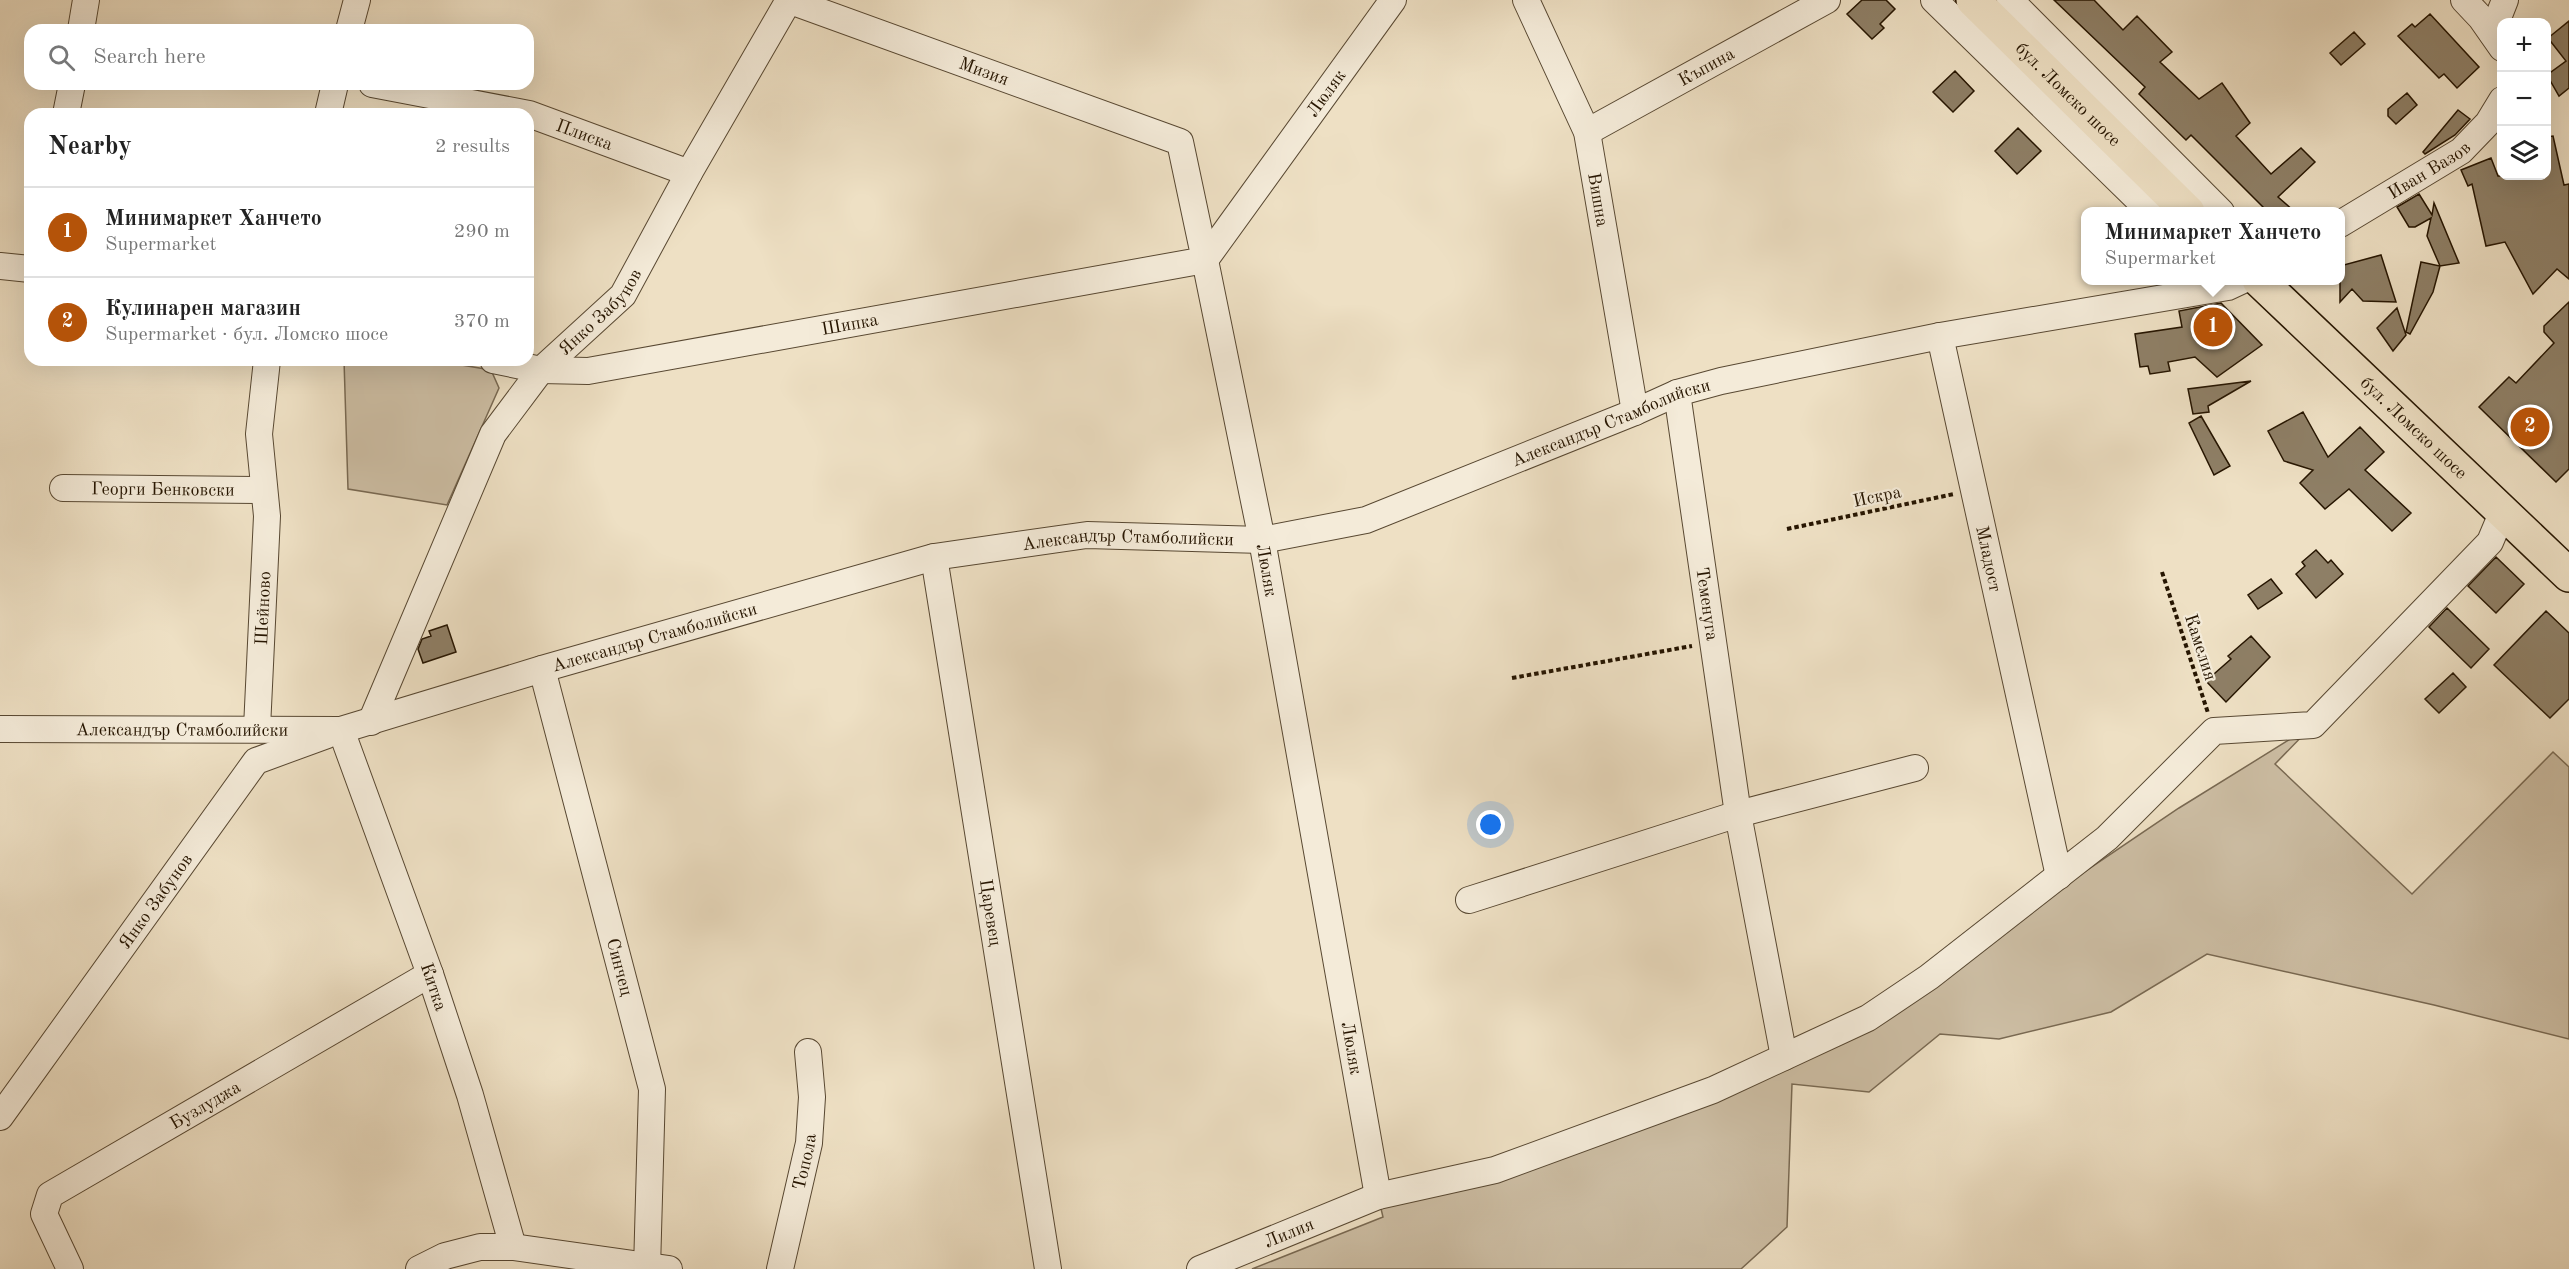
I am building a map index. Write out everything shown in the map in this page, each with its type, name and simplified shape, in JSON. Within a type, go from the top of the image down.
[{"type":"main road","name":"бул. Ломско шосе","points":[[1974,0],[2183,207]]},
{"type":"main road","name":"бул. Ломско шосе","points":[[2241,285],[2503,511],[2569,575]]},
{"type":"street","points":[[82,24],[86,0]]},
{"type":"street","points":[[351,24],[357,0]]},
{"type":"street","name":"Мизия","points":[[789,0],[1180,142],[1205,260]]},
{"type":"street","name":"Янко Забунов","points":[[371,722],[493,434],[541,370],[623,295],[689,173],[789,0]]},
{"type":"street","name":"Люляк","points":[[1378,1196],[1262,540],[1205,260],[1393,0]]},
{"type":"street","name":"Вишна","points":[[1526,0],[1587,132],[1635,412]]},
{"type":"street","name":"Къпина","points":[[1587,132],[1827,0]]},
{"type":"street","points":[[1934,0],[2146,207]]},
{"type":"street","points":[[2010,0],[2216,207]]},
{"type":"street","points":[[2464,0],[2497,41]]},
{"type":"street","points":[[2501,18],[2505,0]]},
{"type":"street","points":[[67,108],[71,90]]},
{"type":"street","points":[[329,108],[334,90]]},
{"type":"street","name":"Плиска","points":[[403,90],[498,108]]},
{"type":"street","name":"Иван Вазов","points":[[2345,221],[2461,151],[2488,123],[2497,108]]},
{"type":"street","name":"Плиска","points":[[534,116],[689,173]]},
{"type":"street","name":"Шипка","points":[[522,366],[541,370],[588,371],[1205,260]]},
{"type":"street","points":[[0,266],[24,268]]},
{"type":"street","name":"Александър Стамболийски","points":[[0,729],[341,729],[934,557],[1087,536],[1262,540],[1366,520],[1677,393],[1721,381],[1940,336],[2221,285]]},
{"type":"street","name":"Младост","points":[[1940,336],[1972,490],[2059,876]]},
{"type":"street","name":"Шейново","points":[[257,728],[267,516],[259,434],[266,366]]},
{"type":"street","name":"Теменуга","points":[[1677,393],[1738,814],[1784,1057]]},
{"type":"street","name":"Георги Бенковски","points":[[63,488],[264,490]]},
{"type":"street","points":[[2214,731],[2313,725],[2490,543],[2503,511]]},
{"type":"street","name":"Царевец","points":[[934,557],[1048,1269]]},
{"type":"street","name":"Синчец","points":[[542,669],[652,1089],[654,1268]]},
{"type":"street","name":"Янко Забунов","points":[[0,1117],[256,760],[341,729]]},
{"type":"street","name":"Китка","points":[[341,729],[430,974],[470,1095],[513,1247]]},
{"type":"street","name":"Лилия","points":[[1200,1269],[1378,1196],[1495,1170],[1713,1090],[1868,1018],[1929,977],[2107,838],[2214,731]]},
{"type":"street","points":[[1469,900],[1738,814],[1915,768]]},
{"type":"street","name":"Бузлуджа","points":[[70,1269],[44,1214],[50,1196],[430,974]]},
{"type":"street","name":"Топола","points":[[780,1269],[808,1143],[812,1097],[808,1052]]},
{"type":"street","points":[[419,1269],[465,1249],[513,1247],[654,1268]]},
{"type":"path","name":"Искра","points":[[1787,529],[1972,490]]},
{"type":"path","name":"Камелия","points":[[2162,572],[2214,731]]},
{"type":"path","points":[[1512,678],[1713,643]]},
{"type":"shaded area","points":[[344,366],[467,366],[491,370],[499,388],[447,505],[348,489]]},
{"type":"shaded area","points":[[2313,725],[2275,764],[2412,894],[2553,752],[2569,767],[2569,1039],[2434,1005],[2207,954],[2111,1012],[1999,1039],[1940,1034],[1869,1092],[1792,1084],[1787,1227],[1741,1269],[1252,1269],[1383,1217],[1378,1196],[1495,1170],[1868,1018],[2179,808]]},
{"type":"building","points":[[1862,0],[1886,0],[1895,9],[1880,24],[1884,28],[1872,39],[1847,14]]},
{"type":"building","points":[[2054,0],[2094,0],[2123,30],[2137,16],[2172,52],[2160,62],[2199,99],[2222,83],[2250,123],[2236,136],[2271,174],[2301,148],[2315,162],[2278,197],[2289,207],[2263,207],[2191,135],[2186,140],[2139,94],[2145,87]]},
{"type":"building","points":[[2430,14],[2479,67],[2457,88],[2444,74],[2439,78],[2398,36],[2412,24],[2415,27]]},
{"type":"building","points":[[2569,21],[2569,88],[2559,96],[2551,82],[2551,72],[2566,61],[2551,42],[2551,36]]},
{"type":"building","points":[[2354,32],[2365,44],[2341,65],[2330,53]]},
{"type":"building","points":[[1955,71],[1974,91],[1953,112],[1933,92]]},
{"type":"building","points":[[2407,93],[2417,105],[2396,124],[2388,116],[2388,109]]},
{"type":"building","points":[[2458,110],[2470,119],[2455,135],[2425,154],[2423,152]]},
{"type":"building","points":[[2018,128],[2041,151],[2017,174],[1995,151]]},
{"type":"building","points":[[2551,136],[2553,136],[2564,185],[2569,184],[2569,279],[2557,269],[2533,294],[2505,242],[2486,246],[2472,184],[2468,186],[2461,170],[2491,158],[2497,180],[2551,180]]},
{"type":"building","points":[[2419,194],[2432,215],[2434,203],[2459,263],[2440,266],[2427,236],[2431,218],[2415,227],[2409,227],[2397,207]]},
{"type":"building","points":[[2381,255],[2396,302],[2363,301],[2352,289],[2340,302],[2340,285],[2345,285],[2345,265]]},
{"type":"building","points":[[2421,262],[2440,266],[2433,292],[2410,334],[2406,332]]},
{"type":"building","points":[[2569,302],[2569,469],[2556,482],[2479,407],[2509,377],[2516,383],[2554,343],[2544,332],[2544,326]]},
{"type":"building","points":[[2221,303],[2262,345],[2217,377],[2195,357],[2168,362],[2170,371],[2150,374],[2148,366],[2140,367],[2135,334],[2182,327],[2179,311]]},
{"type":"building","points":[[2397,308],[2406,335],[2393,351],[2377,328]]},
{"type":"building","points":[[2251,381],[2208,406],[2209,412],[2193,414],[2188,389]]},
{"type":"building","points":[[2303,412],[2328,457],[2360,427],[2384,452],[2365,470],[2411,513],[2392,531],[2349,489],[2325,509],[2300,483],[2313,470],[2284,461],[2268,431]]},
{"type":"building","points":[[2201,416],[2230,466],[2214,475],[2189,423]]},
{"type":"building","points":[[2316,550],[2328,563],[2331,560],[2343,574],[2316,598],[2296,574],[2305,566],[2302,562]]},
{"type":"building","points":[[2496,557],[2524,584],[2496,613],[2468,586]]},
{"type":"building","points":[[2271,579],[2282,593],[2258,609],[2248,595]]},
{"type":"building","points":[[2447,608],[2489,649],[2471,668],[2429,627]]},
{"type":"building","points":[[2546,611],[2569,633],[2569,699],[2550,718],[2494,665]]},
{"type":"building","points":[[447,625],[456,652],[423,663],[418,649],[422,639],[431,636],[429,631]]},
{"type":"building","points":[[2251,636],[2270,657],[2226,702],[2206,681],[2231,659],[2228,656]]},
{"type":"building","points":[[2453,673],[2466,687],[2439,713],[2425,699]]},
{"type":"place","name":"Минимаркет Ханчето","points":[[2213,327]]},
{"type":"place","name":"Кулинарен магазин","points":[[2530,427]]}]
